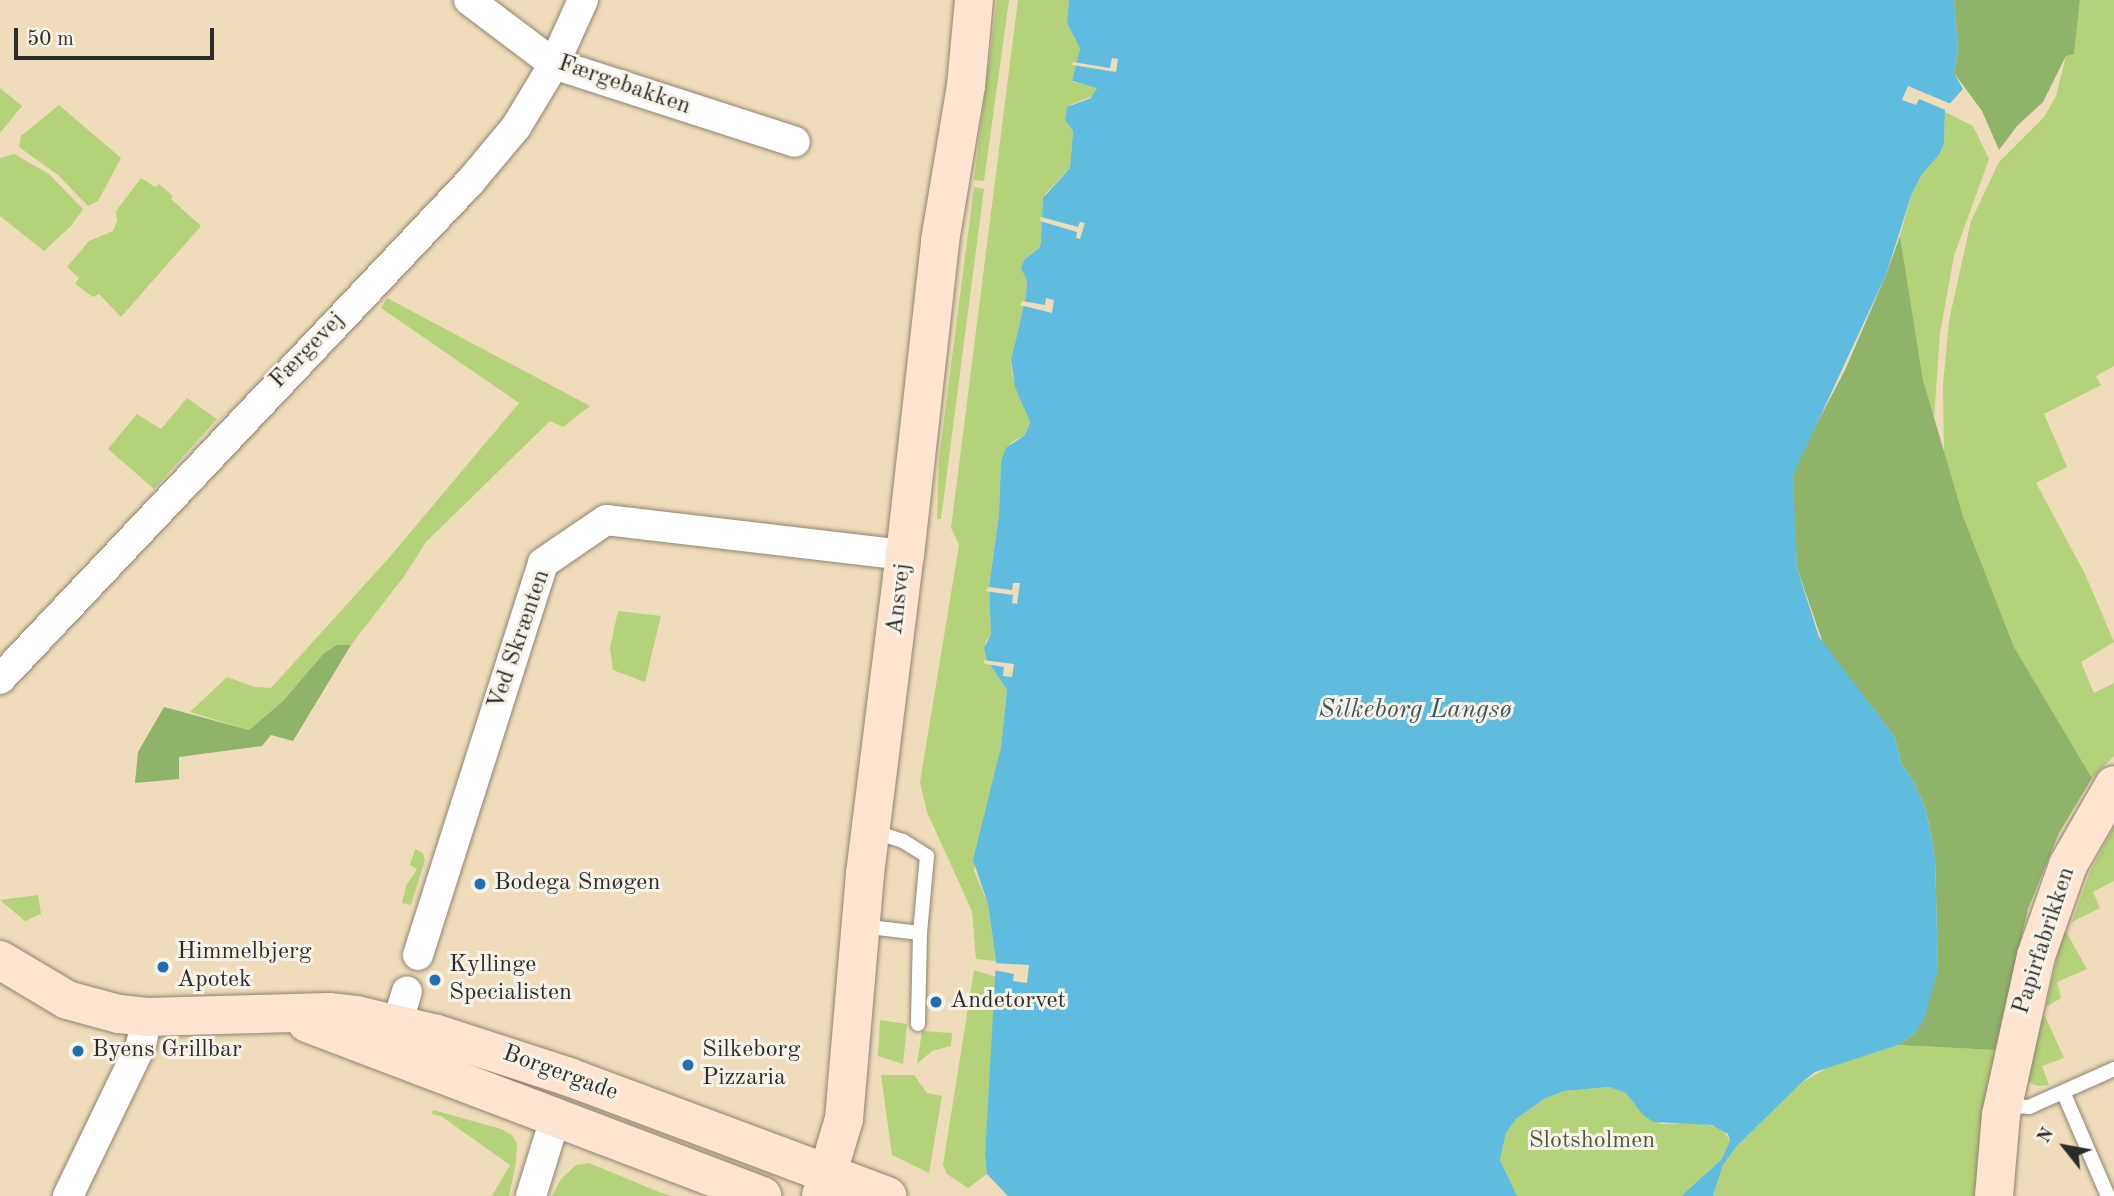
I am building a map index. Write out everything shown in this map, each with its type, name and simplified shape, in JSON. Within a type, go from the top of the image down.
[{"type":"street","name":"Færgebakken","points":[[469,0],[554,65],[795,142]]},
{"type":"street","name":"Færgevej","points":[[0,680],[470,181],[516,127],[554,65],[583,0]]},
{"type":"street","name":"Ansvej","points":[[825,1184],[844,1119],[871,830],[940,242],[966,86],[974,0]]},
{"type":"street","name":"Ved Skrænten","points":[[418,955],[544,563],[606,520],[905,555]]},
{"type":"street","name":"Papirfabrikken","points":[[1994,1196],[2002,1106],[2022,1008],[2052,903],[2081,840],[2114,785]]},
{"type":"street","name":"Borgergade","points":[[2,961],[67,1000],[119,1014],[148,1017],[402,1008],[482,1046],[770,1154],[825,1184],[887,1196]]},
{"type":"street","name":"Borgergade","points":[[282,1013],[762,1196]]},
{"type":"street","points":[[68,1196],[141,1045],[148,1017]]},
{"type":"street","points":[[531,1196],[569,1077]]},
{"type":"lane","points":[[871,830],[903,841],[927,856],[920,933],[918,1024]]},
{"type":"lane","points":[[860,926],[920,933]]},
{"type":"lane","points":[[2002,1106],[2029,1107],[2064,1094],[2114,1069]]},
{"type":"lane","points":[[2064,1094],[2108,1196]]},
{"type":"green space","points":[[997,0],[1009,0],[984,181],[974,180]]},
{"type":"green space","points":[[1018,0],[1069,0],[1067,23],[1080,49],[1072,82],[1097,87],[1096,95],[1072,104],[1065,120],[1073,131],[1070,168],[1046,193],[1042,204],[1044,218],[1039,248],[1024,260],[1021,268],[1027,281],[1026,296],[1011,360],[1012,375],[1030,422],[1025,435],[1012,442],[1001,461],[999,514],[989,587],[991,634],[985,643],[987,660],[1007,690],[1001,747],[974,871],[988,904],[996,961],[976,959],[972,911],[927,812],[920,782],[959,545],[951,528]]},
{"type":"green space","points":[[1954,0],[2080,0],[2074,54],[2066,56],[2043,102],[2017,126],[1999,150],[1982,111],[1954,73],[1958,48]]},
{"type":"green space","points":[[2080,0],[2114,0],[2114,366],[2096,376],[2101,385],[2044,414],[2067,467],[2036,483],[2085,574],[2114,642],[2081,662],[2094,693],[2114,683],[2114,756],[2092,778],[2014,647],[1963,516],[1944,453],[1943,385],[1949,321],[1971,221],[1999,162],[2044,117],[2056,96],[2066,56],[2074,54]]},
{"type":"green space","points":[[0,88],[22,106],[0,133]]},
{"type":"green space","points":[[59,105],[121,158],[98,201],[88,206],[58,175],[19,147],[21,136]]},
{"type":"green space","points":[[1945,112],[1973,126],[1989,159],[1954,256],[1940,333],[1934,418],[1923,380],[1900,236],[1912,193],[1944,144]]},
{"type":"green space","points":[[14,154],[49,174],[83,209],[71,226],[44,251],[0,216],[0,158]]},
{"type":"green space","points":[[141,178],[155,187],[159,184],[173,196],[171,199],[201,226],[121,317],[99,294],[93,297],[75,284],[79,278],[67,267],[89,241],[113,231],[117,221],[116,211]]},
{"type":"green space","points":[[974,187],[984,189],[941,519],[937,519],[939,459]]},
{"type":"green space","points":[[1900,236],[1923,380],[1963,516],[2014,647],[2092,778],[2059,833],[2028,909],[1995,1050],[1898,1045],[1914,1034],[1938,970],[1935,857],[1926,810],[1914,782],[1901,763],[1895,737],[1824,646],[1797,568],[1793,475],[1797,461],[1845,370]]},
{"type":"green space","points":[[387,298],[590,406],[563,427],[550,421],[426,542],[405,575],[351,645],[337,645],[324,653],[283,701],[249,730],[190,712],[227,677],[255,687],[271,688],[388,559],[519,403],[381,308]]},
{"type":"green space","points":[[187,398],[217,419],[154,489],[108,449],[137,414],[161,429]]},
{"type":"green space","points":[[618,611],[661,616],[645,682],[613,670],[610,648]]},
{"type":"green space","points":[[337,645],[351,645],[293,741],[271,735],[262,746],[179,757],[179,779],[135,783],[138,752],[164,707],[249,730],[283,701],[324,653]]},
{"type":"green space","points":[[2114,827],[2114,881],[2093,892],[2100,908],[2072,922],[2090,872]]},
{"type":"green space","points":[[415,849],[423,853],[425,860],[411,905],[402,903],[406,886],[417,869],[410,865]]},
{"type":"green space","points":[[38,895],[41,914],[25,921],[0,900]]},
{"type":"green space","points":[[2064,928],[2087,969],[2057,982],[2061,998],[2046,1007]]},
{"type":"green space","points":[[974,970],[996,977],[985,1155],[987,1174],[968,1188],[947,1174],[943,1165]]},
{"type":"green space","points":[[2045,1016],[2064,1058],[2042,1066],[2049,1085],[2038,1086],[2028,1082],[2041,1021]]},
{"type":"green space","points":[[880,1020],[907,1024],[903,1064],[878,1056]]},
{"type":"green space","points":[[922,1031],[952,1033],[951,1046],[932,1051],[917,1064]]},
{"type":"green space","points":[[1898,1045],[1995,1050],[1977,1196],[1713,1196],[1723,1165],[1737,1146],[1801,1083],[1830,1066]]},
{"type":"green space","points":[[881,1075],[914,1075],[927,1093],[942,1096],[929,1173],[892,1155]]},
{"type":"green space","name":"Slotsholmen","points":[[1609,1087],[1626,1093],[1642,1114],[1661,1124],[1698,1123],[1722,1128],[1730,1141],[1721,1160],[1681,1196],[1517,1196],[1500,1160],[1506,1133],[1516,1119],[1544,1099],[1564,1091]]},
{"type":"green space","points":[[433,1110],[501,1129],[512,1135],[517,1144],[509,1196],[492,1196],[510,1165],[441,1116],[432,1114]]},
{"type":"green space","points":[[589,1163],[672,1196],[552,1196],[561,1179],[576,1165]]},
{"type":"water","name":"Silkeborg Langsø","points":[[1069,0],[1954,0],[1958,48],[1954,73],[1963,89],[1945,109],[1944,144],[1912,193],[1886,275],[1793,475],[1797,568],[1819,637],[1895,737],[1901,763],[1914,782],[1926,810],[1935,857],[1938,970],[1924,1019],[1914,1034],[1898,1045],[1815,1072],[1801,1083],[1737,1146],[1723,1165],[1713,1196],[1681,1196],[1721,1160],[1730,1141],[1728,1134],[1712,1125],[1653,1122],[1642,1114],[1626,1093],[1609,1087],[1564,1091],[1544,1099],[1516,1119],[1506,1133],[1500,1160],[1517,1196],[1008,1196],[987,1174],[985,1155],[996,961],[988,904],[973,860],[1001,747],[1007,690],[987,660],[984,648],[991,634],[989,587],[999,514],[1001,461],[1006,448],[1025,435],[1030,422],[1015,387],[1011,360],[1026,296],[1027,281],[1021,268],[1024,260],[1039,248],[1041,242],[1043,198],[1070,168],[1073,131],[1065,120],[1067,107],[1091,98],[1097,88],[1072,81],[1080,49],[1067,23]]},
{"type":"pier","points":[[1112,58],[1118,59],[1116,72],[1072,65],[1073,62],[1110,68]]},
{"type":"pier","points":[[1908,86],[1951,104],[1948,111],[1919,99],[1916,105],[1902,100]]},
{"type":"pier","points":[[1041,217],[1078,227],[1080,222],[1085,223],[1080,239],[1076,238],[1077,232],[1040,221]]},
{"type":"pier","points":[[1046,298],[1054,300],[1052,313],[1020,305],[1022,301],[1045,305]]},
{"type":"pier","points":[[1013,583],[1020,583],[1017,604],[1012,603],[1013,595],[985,591],[989,587],[1012,590]]},
{"type":"pier","points":[[983,660],[1014,664],[1012,677],[1003,676],[1004,667],[985,664]]},
{"type":"pier","points":[[993,963],[1029,965],[1027,983],[1013,981],[1014,974],[993,970]]},
{"type":"place","name":"Bodega Smøgen","points":[[480,884]]},
{"type":"place","name":"Himmelbjerg Apotek","points":[[163,967]]},
{"type":"place","name":"Kyllinge Specialisten","points":[[435,980]]},
{"type":"place","name":"Andetorvet","points":[[936,1002]]},
{"type":"place","name":"Byens Grillbar","points":[[78,1051]]},
{"type":"place","name":"Silkeborg Pizzaria","points":[[688,1065]]}]
